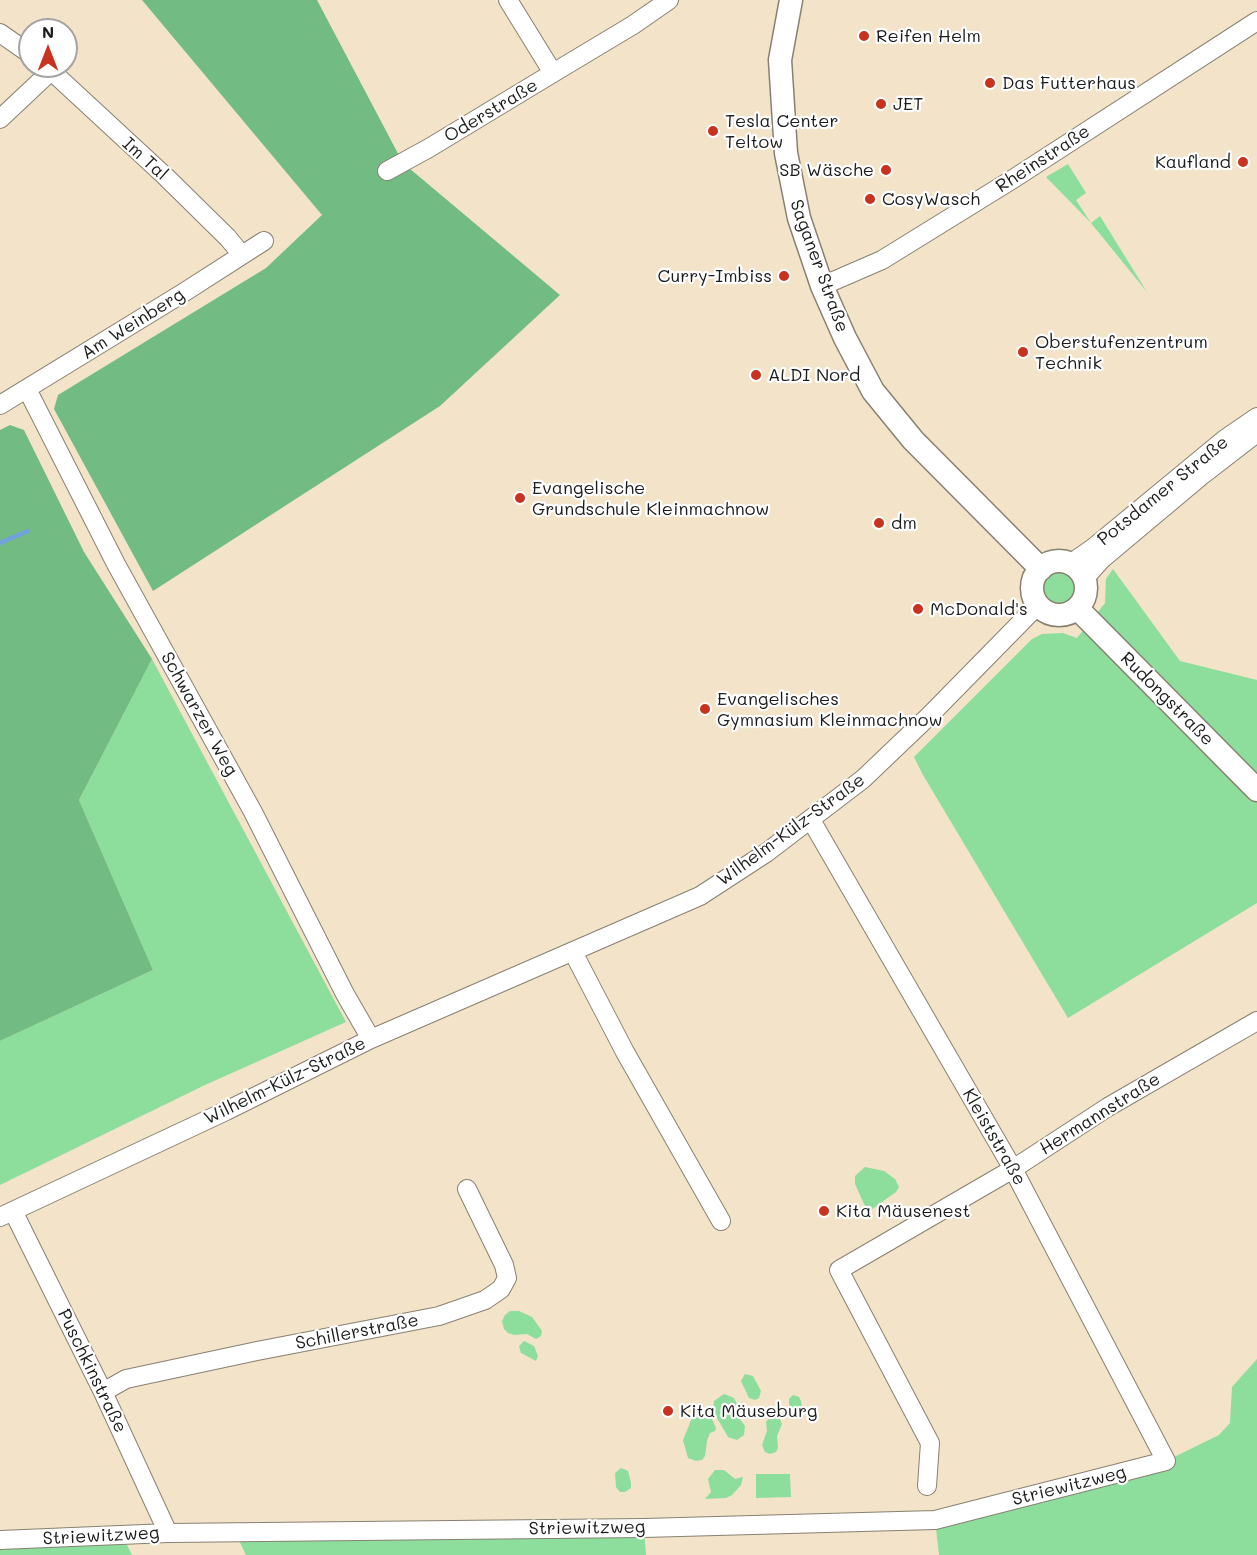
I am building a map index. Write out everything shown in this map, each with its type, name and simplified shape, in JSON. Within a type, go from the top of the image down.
[{"type":"main road","name":"Saganer Straße","points":[[791,0],[780,60],[786,153],[799,218],[822,286],[845,338],[873,391],[913,440],[1041,569]]},
{"type":"main road","name":"Potsdamer Straße","points":[[1041,569],[1054,562],[1077,571],[1085,594],[1077,608]]},
{"type":"main road","points":[[1041,569],[1032,586],[1038,605],[1054,615],[1067,614],[1077,608]]},
{"type":"main road","name":"Rudongstraße","points":[[1077,608],[1257,790]]},
{"type":"street","name":"Oderstraße","points":[[508,0],[553,73]]},
{"type":"street","name":"Oderstraße","points":[[387,171],[633,25],[669,0]]},
{"type":"street","name":"Rheinstraße","points":[[822,286],[882,260],[1013,179],[1257,21]]},
{"type":"street","points":[[0,33],[18,46]]},
{"type":"street","points":[[0,119],[39,78]]},
{"type":"street","name":"Im Tal","points":[[59,78],[173,184],[228,238],[242,255]]},
{"type":"street","name":"Am Weinberg","points":[[0,405],[264,241]]},
{"type":"street","name":"Schwarzer Weg","points":[[27,389],[116,564],[253,812],[340,984],[371,1039]]},
{"type":"street","name":"Potsdamer Straße","points":[[1077,571],[1093,548],[1225,439],[1257,417]]},
{"type":"street","name":"Potsdamer Straße","points":[[1077,571],[1102,559],[1201,476],[1257,433]]},
{"type":"street","name":"Wilhelm-Külz-Straße","points":[[6,1214],[226,1111],[371,1039],[700,896],[766,853],[863,779],[929,716],[1038,605]]},
{"type":"street","name":"Kleiststraße","points":[[811,820],[1013,1169],[1167,1461]]},
{"type":"street","points":[[573,952],[625,1052],[721,1221]]},
{"type":"street","name":"Hermannstraße","points":[[927,1486],[930,1443],[839,1270],[1013,1169],[1108,1107],[1257,1021]]},
{"type":"street","name":"Schillerstraße","points":[[103,1392],[126,1379],[439,1316],[485,1300],[501,1290],[507,1278],[504,1265],[467,1189]]},
{"type":"street","name":"Puschkinstraße","points":[[6,1214],[103,1392],[168,1533]]},
{"type":"street","name":"Striewitzweg","points":[[0,1540],[168,1533],[644,1528],[935,1520],[1167,1461]]},
{"type":"green space","points":[[142,0],[317,0],[403,163],[560,295],[440,406],[153,591],[54,409],[58,395],[266,268],[322,215]]},
{"type":"green space","points":[[1068,164],[1086,193],[1076,200],[1091,223],[1046,177]]},
{"type":"green space","points":[[1100,216],[1147,292],[1091,223]]},
{"type":"green space","points":[[10,425],[24,430],[84,552],[152,659],[79,800],[153,970],[0,1041],[0,430]]},
{"type":"green space","points":[[1113,569],[1180,661],[1257,680],[1257,903],[1068,1018],[914,757],[1032,639],[1042,634],[1063,633],[1077,638],[1105,603],[1106,579]]},
{"type":"green space","points":[[1059,572],[1071,576],[1075,588],[1071,600],[1059,604],[1047,600],[1043,588],[1047,576]]},
{"type":"green space","points":[[152,659],[346,1022],[205,1085],[0,1185],[0,1041],[153,970],[79,800]]},
{"type":"green space","points":[[865,1167],[884,1171],[895,1179],[899,1187],[896,1192],[871,1210],[868,1210],[864,1204],[855,1184],[855,1176]]},
{"type":"green space","points":[[510,1311],[519,1311],[532,1317],[542,1331],[541,1336],[536,1339],[527,1334],[508,1333],[502,1321]]},
{"type":"green space","points":[[524,1341],[534,1346],[538,1356],[536,1361],[521,1353],[519,1346]]},
{"type":"green space","points":[[1257,1359],[1257,1555],[939,1555],[935,1520],[1166,1461],[1219,1435],[1230,1423],[1232,1387]]},
{"type":"green space","points":[[745,1374],[753,1376],[761,1391],[759,1398],[755,1400],[749,1398],[741,1381]]},
{"type":"green space","points":[[724,1394],[734,1398],[738,1406],[737,1415],[745,1426],[744,1435],[737,1440],[728,1437],[713,1411],[714,1401]]},
{"type":"green space","points":[[793,1395],[799,1397],[801,1401],[803,1415],[799,1419],[795,1418],[789,1404],[789,1399]]},
{"type":"green space","points":[[701,1413],[711,1417],[716,1428],[710,1433],[705,1456],[702,1460],[696,1461],[688,1458],[683,1440],[692,1418]]},
{"type":"green space","points":[[771,1416],[779,1417],[782,1424],[777,1436],[778,1448],[776,1452],[770,1454],[765,1452],[762,1445],[767,1431],[766,1422]]},
{"type":"green space","points":[[621,1468],[628,1471],[631,1483],[631,1488],[625,1492],[620,1492],[616,1487],[615,1473]]},
{"type":"green space","points":[[715,1470],[724,1470],[735,1479],[743,1477],[741,1485],[726,1498],[705,1499],[711,1492],[708,1479]]},
{"type":"green space","points":[[756,1474],[790,1474],[791,1497],[756,1498]]},
{"type":"green space","points":[[644,1528],[646,1555],[246,1555],[235,1532]]},
{"type":"green space","points":[[122,1535],[132,1555],[0,1555],[0,1540]]},
{"type":"waterway","points":[[0,543],[28,531]]},
{"type":"place","name":"Reifen Helm","points":[[864,36]]},
{"type":"place","name":"Das Futterhaus","points":[[990,83]]},
{"type":"place","name":"JET","points":[[881,104]]},
{"type":"place","name":"Tesla Center Teltow","points":[[713,131]]},
{"type":"place","name":"Kaufland","points":[[1243,162]]},
{"type":"place","name":"SB Wäsche","points":[[886,170]]},
{"type":"place","name":"CosyWasch","points":[[870,199]]},
{"type":"place","name":"Curry-Imbiss","points":[[784,276]]},
{"type":"place","name":"Oberstufenzentrum Technik","points":[[1023,352]]},
{"type":"place","name":"ALDI Nord","points":[[756,375]]},
{"type":"place","name":"Evangelische Grundschule Kleinmachnow","points":[[520,498]]},
{"type":"place","name":"dm","points":[[879,523]]},
{"type":"place","name":"McDonald's","points":[[918,609]]},
{"type":"place","name":"Evangelisches Gymnasium Kleinmachnow","points":[[705,709]]},
{"type":"place","name":"Kita Mäusenest","points":[[824,1211]]},
{"type":"place","name":"Kita Mäuseburg","points":[[668,1411]]}]
